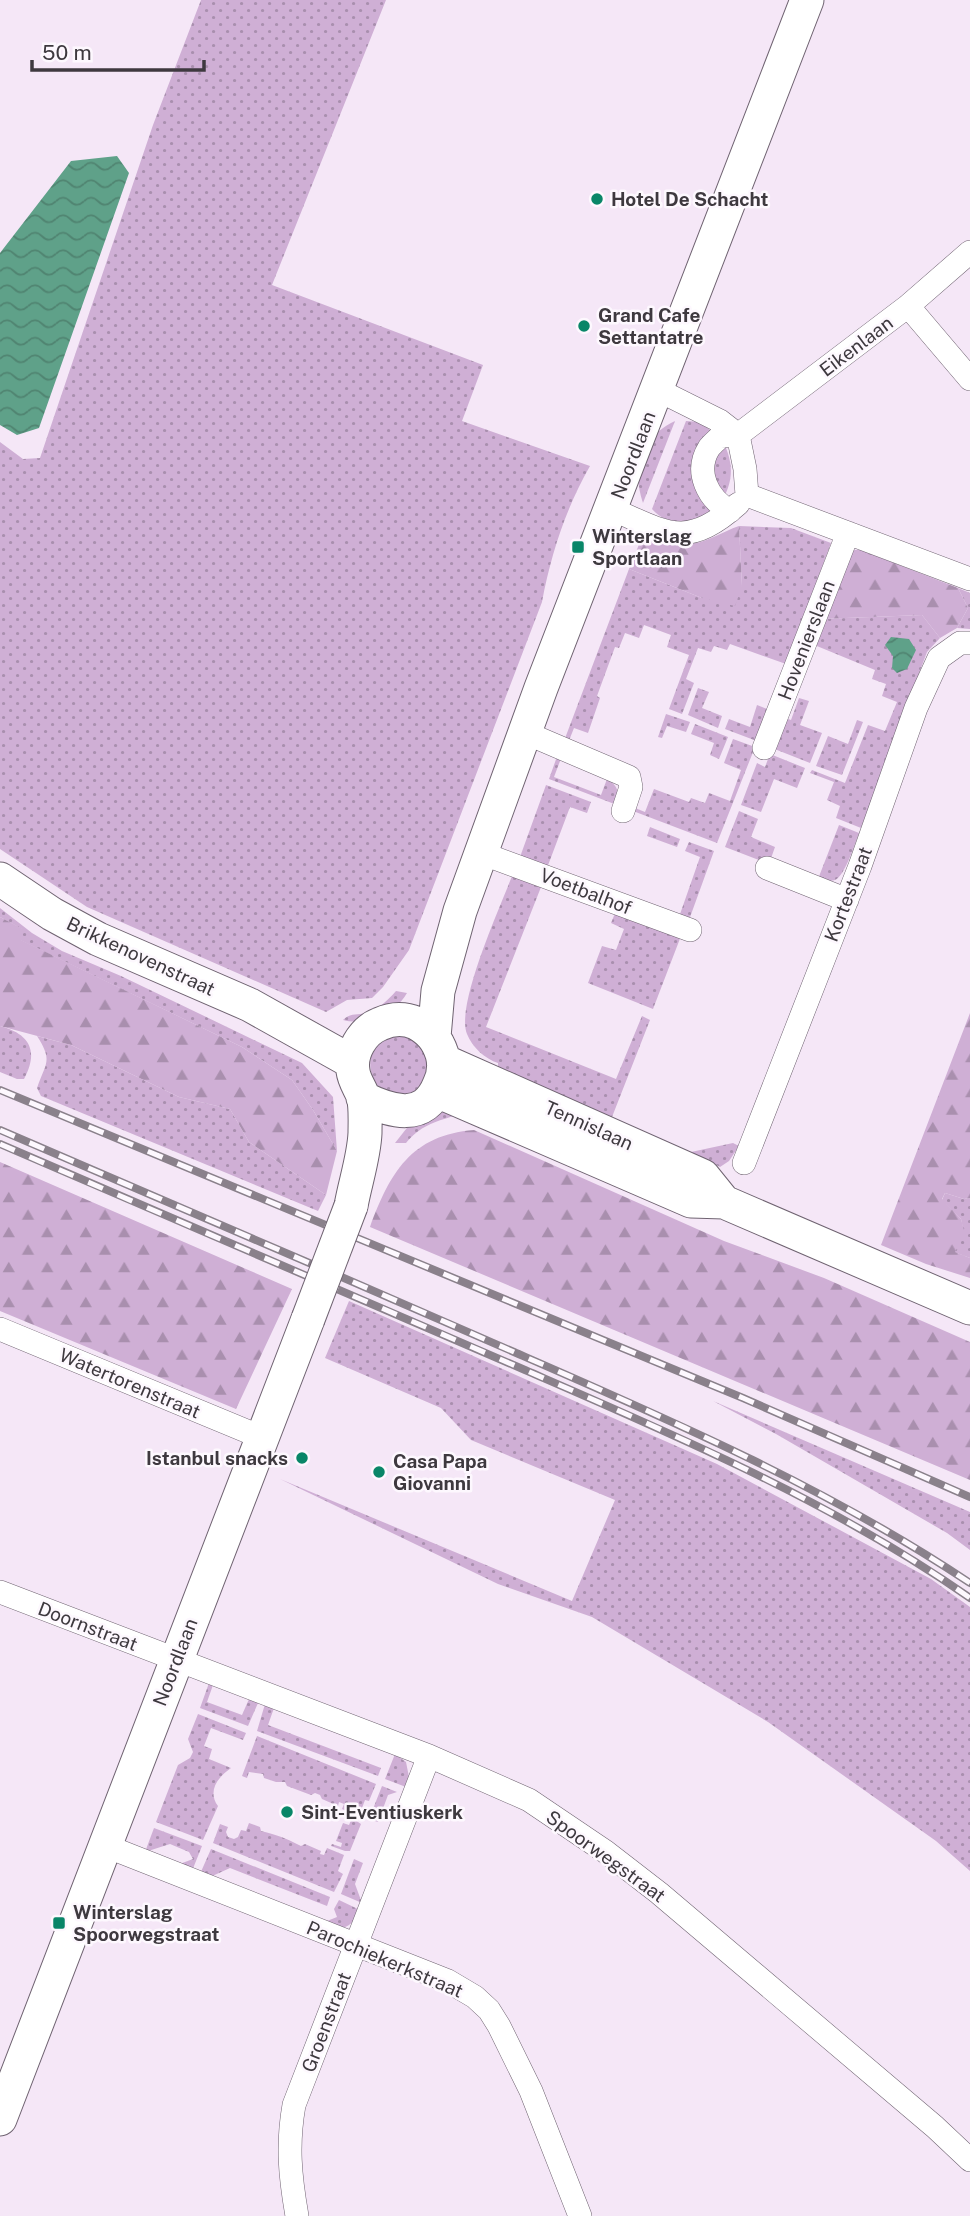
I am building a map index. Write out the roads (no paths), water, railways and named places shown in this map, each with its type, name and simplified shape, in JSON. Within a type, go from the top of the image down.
[{"type":"street","name":"Noordlaan","points":[[438,1063],[438,991],[460,911],[541,688],[807,0]]},
{"type":"street","name":"Eikenlaan","points":[[730,511],[712,499],[707,488],[703,467],[709,448],[721,436],[737,435],[908,306],[970,252]]},
{"type":"street","points":[[908,306],[970,379]]},
{"type":"street","points":[[658,390],[720,421],[737,435],[745,469],[747,495]]},
{"type":"street","points":[[612,509],[676,534],[703,530],[747,495]]},
{"type":"street","points":[[747,495],[970,579]]},
{"type":"street","name":"Hovenierslaan","points":[[764,748],[848,533]]},
{"type":"street","name":"Kortestraat","points":[[744,1163],[847,900],[916,708],[939,658],[960,643],[970,643]]},
{"type":"street","points":[[526,733],[629,777],[631,787],[623,811]]},
{"type":"street","name":"Voetbalhof","points":[[481,853],[690,930]]},
{"type":"street","points":[[767,868],[847,900]]},
{"type":"street","name":"Brikkenovenstraat","points":[[0,879],[52,914],[98,939],[358,1049]]},
{"type":"street","name":"Noordlaan","points":[[351,1206],[365,1135],[363,1098],[353,1072],[358,1049],[377,1025],[394,1020],[415,992],[460,911]]},
{"type":"street","points":[[363,1098],[385,1109],[401,1111],[416,1109],[430,1100],[438,1063],[427,1029],[411,1021],[394,1020]]},
{"type":"street","name":"Tennislaan","points":[[438,1063],[691,1201],[723,1202],[970,1308]]},
{"type":"street","name":"Noordlaan","points":[[0,2119],[351,1206],[401,1111]]},
{"type":"street","name":"Watertorenstraat","points":[[0,1329],[261,1437]]},
{"type":"street","name":"Doornstraat","points":[[0,1592],[176,1660]]},
{"type":"street","name":"Spoorwegstraat","points":[[176,1660],[429,1756],[529,1800],[607,1852],[679,1910],[935,2127],[970,2160]]},
{"type":"street","name":"Groenstraat","points":[[296,2216],[288,2147],[294,2105],[429,1756]]},
{"type":"street","name":"Parochiekerkstraat","points":[[106,1846],[448,1981],[475,1997],[489,2010],[531,2091],[580,2216]]},
{"type":"water","points":[[117,156],[129,173],[39,428],[17,435],[0,425],[0,253],[71,161]]},
{"type":"water","points":[[891,637],[909,639],[916,650],[907,669],[897,673],[892,668],[893,656],[885,645]]},
{"type":"railway","points":[[0,1090],[743,1398],[970,1497]]},
{"type":"railway","points":[[0,1130],[631,1403],[747,1457],[861,1516],[970,1583]]},
{"type":"railway","points":[[0,1144],[696,1446],[864,1531],[970,1598]]},
{"type":"place","name":"Hotel De Schacht","points":[[597,199]]},
{"type":"place","name":"Grand Cafe Settantatre","points":[[584,326]]},
{"type":"place","name":"Winterslag Sportlaan","points":[[578,547]]},
{"type":"place","name":"Istanbul snacks","points":[[302,1458]]},
{"type":"place","name":"Casa Papa Giovanni","points":[[379,1472]]},
{"type":"place","name":"Sint-Eventiuskerk","points":[[287,1812]]},
{"type":"place","name":"Winterslag Spoorwegstraat","points":[[59,1923]]}]
